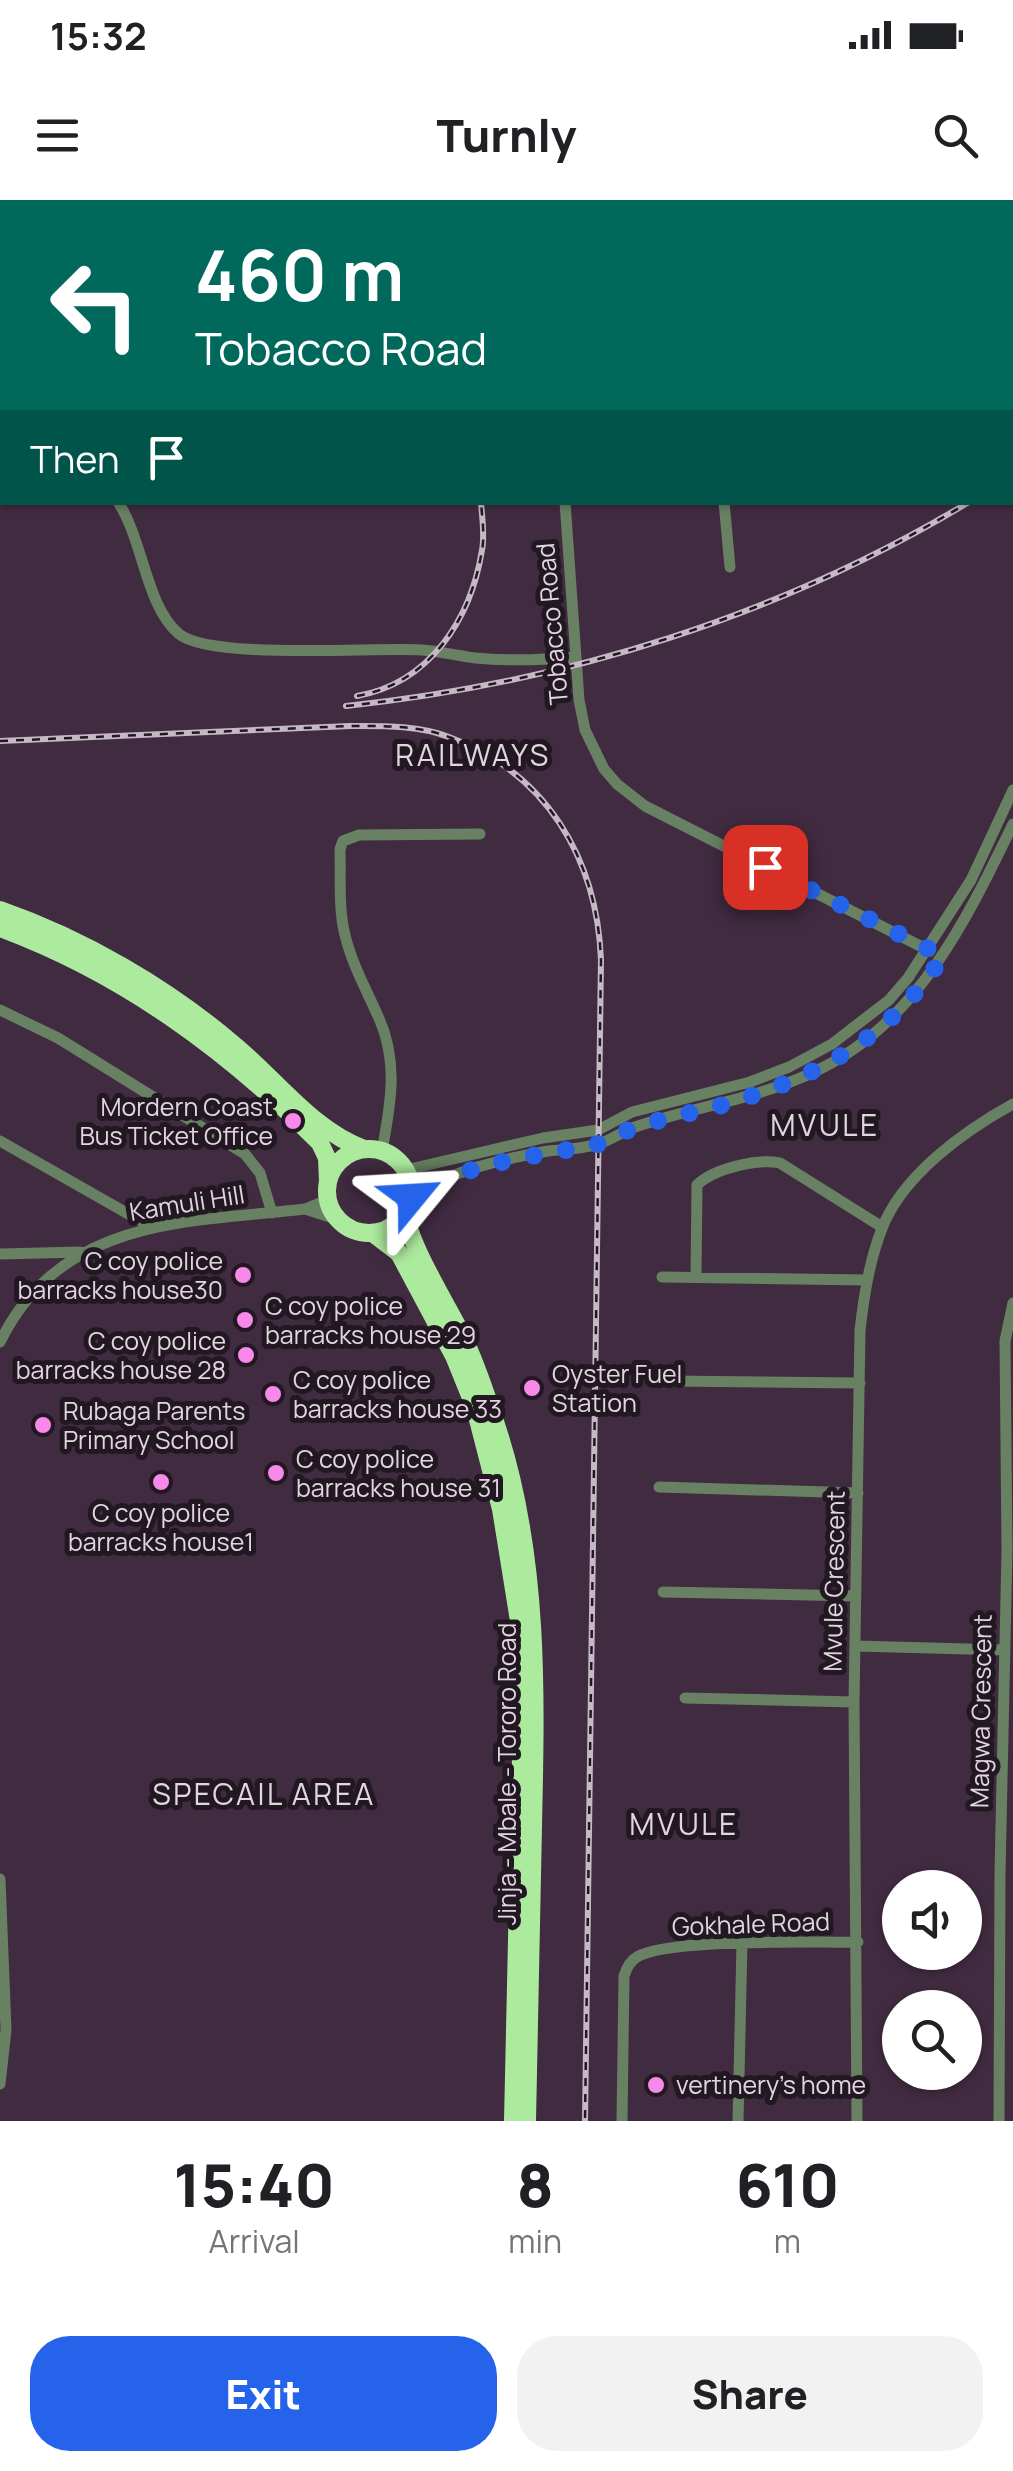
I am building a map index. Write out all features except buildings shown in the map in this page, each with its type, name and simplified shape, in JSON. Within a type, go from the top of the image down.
[{"type":"highway","points":[[0,910],[72,940],[179,1004],[271,1076],[330,1134],[392,1155],[406,1170],[409,1204],[398,1223],[374,1234],[347,1228],[336,1219],[328,1190],[327,1158],[320,1143],[282,1106],[204,1041],[122,984],[0,928]]},
{"type":"highway","points":[[328,1190],[337,1162],[373,1150]]},
{"type":"highway","name":"Jinja - Mbale - Tororo Road","points":[[409,1204],[405,1222],[411,1240],[447,1304],[488,1399],[517,1504],[534,1622],[536,1708],[527,2121]]},
{"type":"highway","name":"Jinja - Mbale - Tororo Road","points":[[374,1234],[399,1253],[454,1356],[475,1408],[501,1509],[520,1627],[522,1712],[513,2121]]},
{"type":"street","points":[[120,505],[136,536],[166,617],[176,632],[190,641],[296,650],[419,650],[478,658],[574,657]]},
{"type":"street","name":"Tobacco Road","points":[[565,505],[574,657],[585,730],[593,751],[617,784],[660,815],[943,956]]},
{"type":"street","points":[[724,505],[730,567]]},
{"type":"street","points":[[406,1170],[542,1138],[598,1130],[632,1112],[714,1092],[788,1067],[832,1044],[871,1016],[908,978],[970,880],[1013,790]]},
{"type":"street","points":[[409,1204],[437,1180],[543,1152],[600,1144],[634,1127],[722,1105],[798,1080],[865,1041],[916,991],[943,956],[969,916],[1013,824]]},
{"type":"street","points":[[373,1150],[394,1084],[392,1064],[383,1027],[354,968],[343,929],[340,849],[344,841],[359,834],[480,834]]},
{"type":"street","points":[[0,1010],[58,1038],[245,1154],[260,1173],[272,1213]]},
{"type":"street","name":"Mvule Crescent","points":[[857,2121],[854,1702],[860,1330],[866,1280],[882,1227],[898,1202],[953,1142],[1013,1104]]},
{"type":"street","points":[[0,1141],[153,1228]]},
{"type":"street","points":[[696,1277],[697,1185],[705,1178],[738,1168],[764,1162],[780,1164],[882,1227]]},
{"type":"street","name":"Kamuli Hill","points":[[305,1209],[328,1190]]},
{"type":"street","name":"Kamuli Hill","points":[[0,1342],[38,1287],[80,1252],[105,1240],[153,1228],[305,1209],[336,1219]]},
{"type":"street","points":[[0,1254],[80,1252]]},
{"type":"street","points":[[662,1277],[866,1280]]},
{"type":"street","name":"Magwa Crescent","points":[[999,2121],[1006,1949],[1004,1650],[1010,1550],[1005,1340],[1013,1303]]},
{"type":"street","points":[[667,1381],[860,1383]]},
{"type":"street","points":[[658,1488],[858,1493]]},
{"type":"street","points":[[663,1592],[856,1596]]},
{"type":"street","points":[[856,1646],[1004,1650]]},
{"type":"street","points":[[686,1698],[854,1702]]},
{"type":"street","points":[[0,1879],[6,2030],[0,2084]]},
{"type":"street","name":"Gokhale Road","points":[[622,2121],[624,1976],[631,1961],[647,1952],[742,1944],[858,1942]]},
{"type":"street","points":[[738,2121],[742,1944]]},
{"type":"railway","points":[[357,696],[406,677],[426,662],[457,623],[482,550],[481,505]]},
{"type":"railway","points":[[346,706],[509,680],[669,638],[823,579],[964,505]]},
{"type":"railway","points":[[0,741],[350,726],[425,730],[484,753],[514,773],[560,824],[577,855],[589,888],[601,960],[585,2121]]},
{"type":"place","name":"Mordern Coast Bus Ticket Office","points":[[293,1121]]},
{"type":"place","name":"C coy police barracks house30","points":[[243,1275]]},
{"type":"place","name":"C coy police barracks house 29","points":[[245,1320]]},
{"type":"place","name":"C coy police barracks house 28","points":[[246,1355]]},
{"type":"place","name":"Oyster Fuel Station","points":[[532,1388]]},
{"type":"place","name":"C coy police barracks house 33","points":[[273,1394]]},
{"type":"place","name":"Rubaga Parents Primary School","points":[[43,1425]]},
{"type":"place","name":"C coy police barracks house 31","points":[[276,1473]]},
{"type":"place","name":"C coy police barracks house1","points":[[161,1482]]},
{"type":"place","name":"vertinery's home","points":[[656,2085]]},
{"type":"district","name":"RAILWAYS","points":[[473,756]]},
{"type":"district","name":"MVULE","points":[[825,1126]]},
{"type":"district","name":"SPECAIL AREA","points":[[264,1795]]},
{"type":"district","name":"MVULE","points":[[684,1825]]},
{"type":"route","points":[[412,1197],[437,1180],[543,1152],[600,1144],[634,1127],[722,1105],[798,1080],[865,1041],[916,991],[943,956],[765,867]]}]
